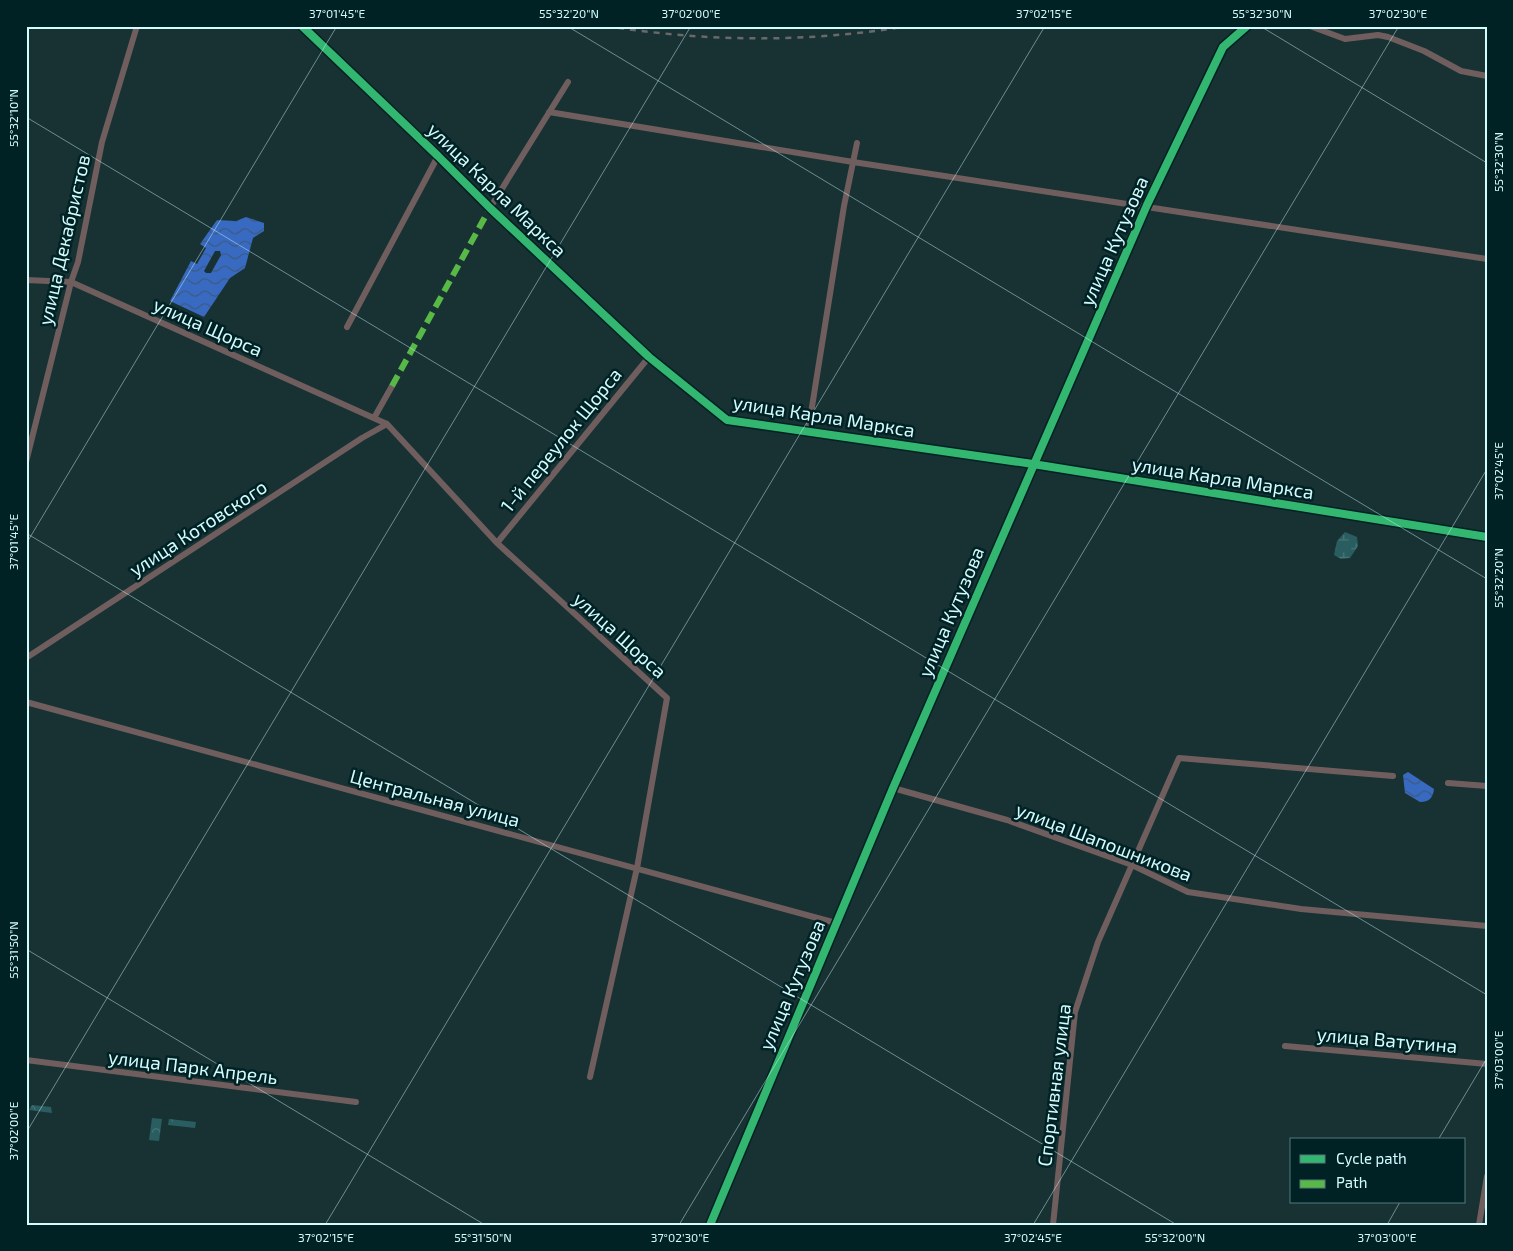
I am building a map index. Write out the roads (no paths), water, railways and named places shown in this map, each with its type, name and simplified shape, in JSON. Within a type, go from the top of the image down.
[{"type":"street","name":"улица Декабристов","points":[[26,462],[70,282],[78,262],[102,142],[137,26]]},
{"type":"street","name":"улица Карла Маркса","points":[[302,26],[490,208],[649,357],[727,420],[1033,464],[1487,537]]},
{"type":"street","name":"улица Кутузова","points":[[710,1225],[893,788],[1147,205],[1223,47],[1247,26]]},
{"type":"street","points":[[1310,26],[1345,39],[1378,35],[1388,37],[1424,51],[1461,71],[1487,76]]},
{"type":"street","points":[[490,208],[568,82]]},
{"type":"street","points":[[549,112],[853,162],[1147,205],[1487,259]]},
{"type":"street","points":[[808,432],[844,206],[857,143]]},
{"type":"street","points":[[347,328],[438,156]]},
{"type":"street","name":"улица Щорса","points":[[26,280],[70,282],[387,424],[497,543],[667,698],[637,868],[590,1077]]},
{"type":"street","name":"1-й переулок Щорса","points":[[497,543],[649,357]]},
{"type":"street","points":[[374,418],[392,386]]},
{"type":"street","name":"улица Котовского","points":[[26,658],[362,438],[387,424]]},
{"type":"street","name":"Центральная улица","points":[[26,702],[836,923]]},
{"type":"street","name":"Спортивная улица","points":[[1053,1225],[1075,1012],[1098,942],[1179,758],[1393,776]]},
{"type":"street","points":[[1448,783],[1487,786]]},
{"type":"street","name":"улица Шапошникова","points":[[893,788],[1007,820],[1132,865],[1188,892],[1301,909],[1487,926]]},
{"type":"street","name":"улица Ватутина","points":[[1285,1046],[1487,1064]]},
{"type":"street","name":"улица Парк Апрель","points":[[26,1060],[356,1102]]},
{"type":"street","points":[[1479,1225],[1487,1176]]},
{"type":"water","points":[[246,217],[264,223],[264,231],[253,238],[245,268],[230,278],[204,317],[170,301],[191,261],[197,264],[206,248],[200,244],[217,220],[236,221]],"holes":[[[215,251],[220,251],[221,255],[211,273],[206,273],[204,271]]]},
{"type":"water","points":[[1408,772],[1434,789],[1430,799],[1420,802],[1405,793],[1403,775]]},
{"type":"railway","points":[[606,26],[720,38],[795,38],[870,32],[909,26]]}]
